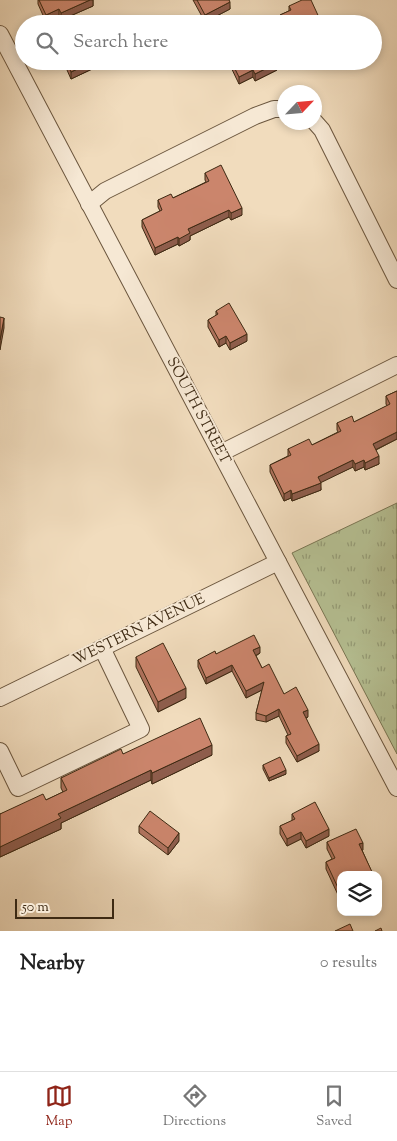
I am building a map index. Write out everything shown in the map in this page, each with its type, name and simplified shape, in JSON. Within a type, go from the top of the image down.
[{"type":"street","name":"SOUTH STREET","points":[[0,34],[15,63]]},
{"type":"street","name":"SOUTH STREET","points":[[19,70],[397,788]]},
{"type":"street","points":[[89,204],[106,191],[255,116],[277,109]]},
{"type":"street","points":[[322,130],[397,280]]},
{"type":"street","points":[[220,453],[397,365]]},
{"type":"street","name":"WESTERN AVENUE","points":[[0,698],[278,562]]},
{"type":"street","points":[[0,751],[18,788],[141,729],[102,648]]},
{"type":"green space","points":[[397,503],[397,754],[292,553]]},
{"type":"building","points":[[39,0],[90,0],[61,13],[59,9],[46,15]]},
{"type":"building","points":[[197,0],[229,0],[230,2],[205,15]]},
{"type":"building","points":[[302,0],[311,0],[318,15],[280,15],[291,10],[289,6]]},
{"type":"building","points":[[236,70],[253,70],[239,77]]},
{"type":"building","points":[[253,70],[263,70],[255,74]]},
{"type":"building","points":[[221,165],[242,208],[231,213],[229,210],[188,229],[190,233],[179,239],[178,237],[155,248],[142,220],[162,210],[158,200],[171,194],[173,198],[209,181],[205,173]]},
{"type":"building","points":[[229,303],[247,334],[230,343],[226,336],[219,340],[208,320],[218,314],[216,311]]},
{"type":"building","points":[[0,317],[4,318],[0,340]]},
{"type":"building","points":[[397,391],[397,432],[373,444],[379,456],[365,463],[364,460],[355,464],[353,460],[318,477],[321,483],[292,494],[291,490],[284,494],[270,465],[291,455],[288,449],[309,439],[312,445],[341,431],[337,423],[352,416],[354,422],[390,404],[386,396]]},
{"type":"building","points":[[254,635],[260,647],[253,650],[262,668],[269,664],[284,694],[296,687],[308,710],[303,712],[319,744],[297,756],[286,736],[291,734],[279,709],[266,716],[256,713],[264,682],[246,691],[232,665],[206,678],[198,660],[215,651],[216,654]]},
{"type":"building","points":[[163,643],[186,688],[158,702],[136,657]]},
{"type":"building","points":[[200,718],[212,745],[152,773],[151,770],[58,814],[61,818],[0,847],[0,814],[43,794],[46,800],[67,790],[61,778],[121,749],[123,754]]},
{"type":"building","points":[[280,757],[286,770],[269,778],[263,765]]},
{"type":"building","points":[[315,802],[329,829],[306,841],[301,832],[287,839],[280,826],[295,819],[292,814]]},
{"type":"building","points":[[150,811],[179,833],[168,848],[139,826]]},
{"type":"building","points":[[356,829],[363,843],[359,844],[372,871],[337,871],[337,886],[326,862],[335,858],[327,842]]},
{"type":"building","points":[[350,924],[353,931],[335,931]]}]
